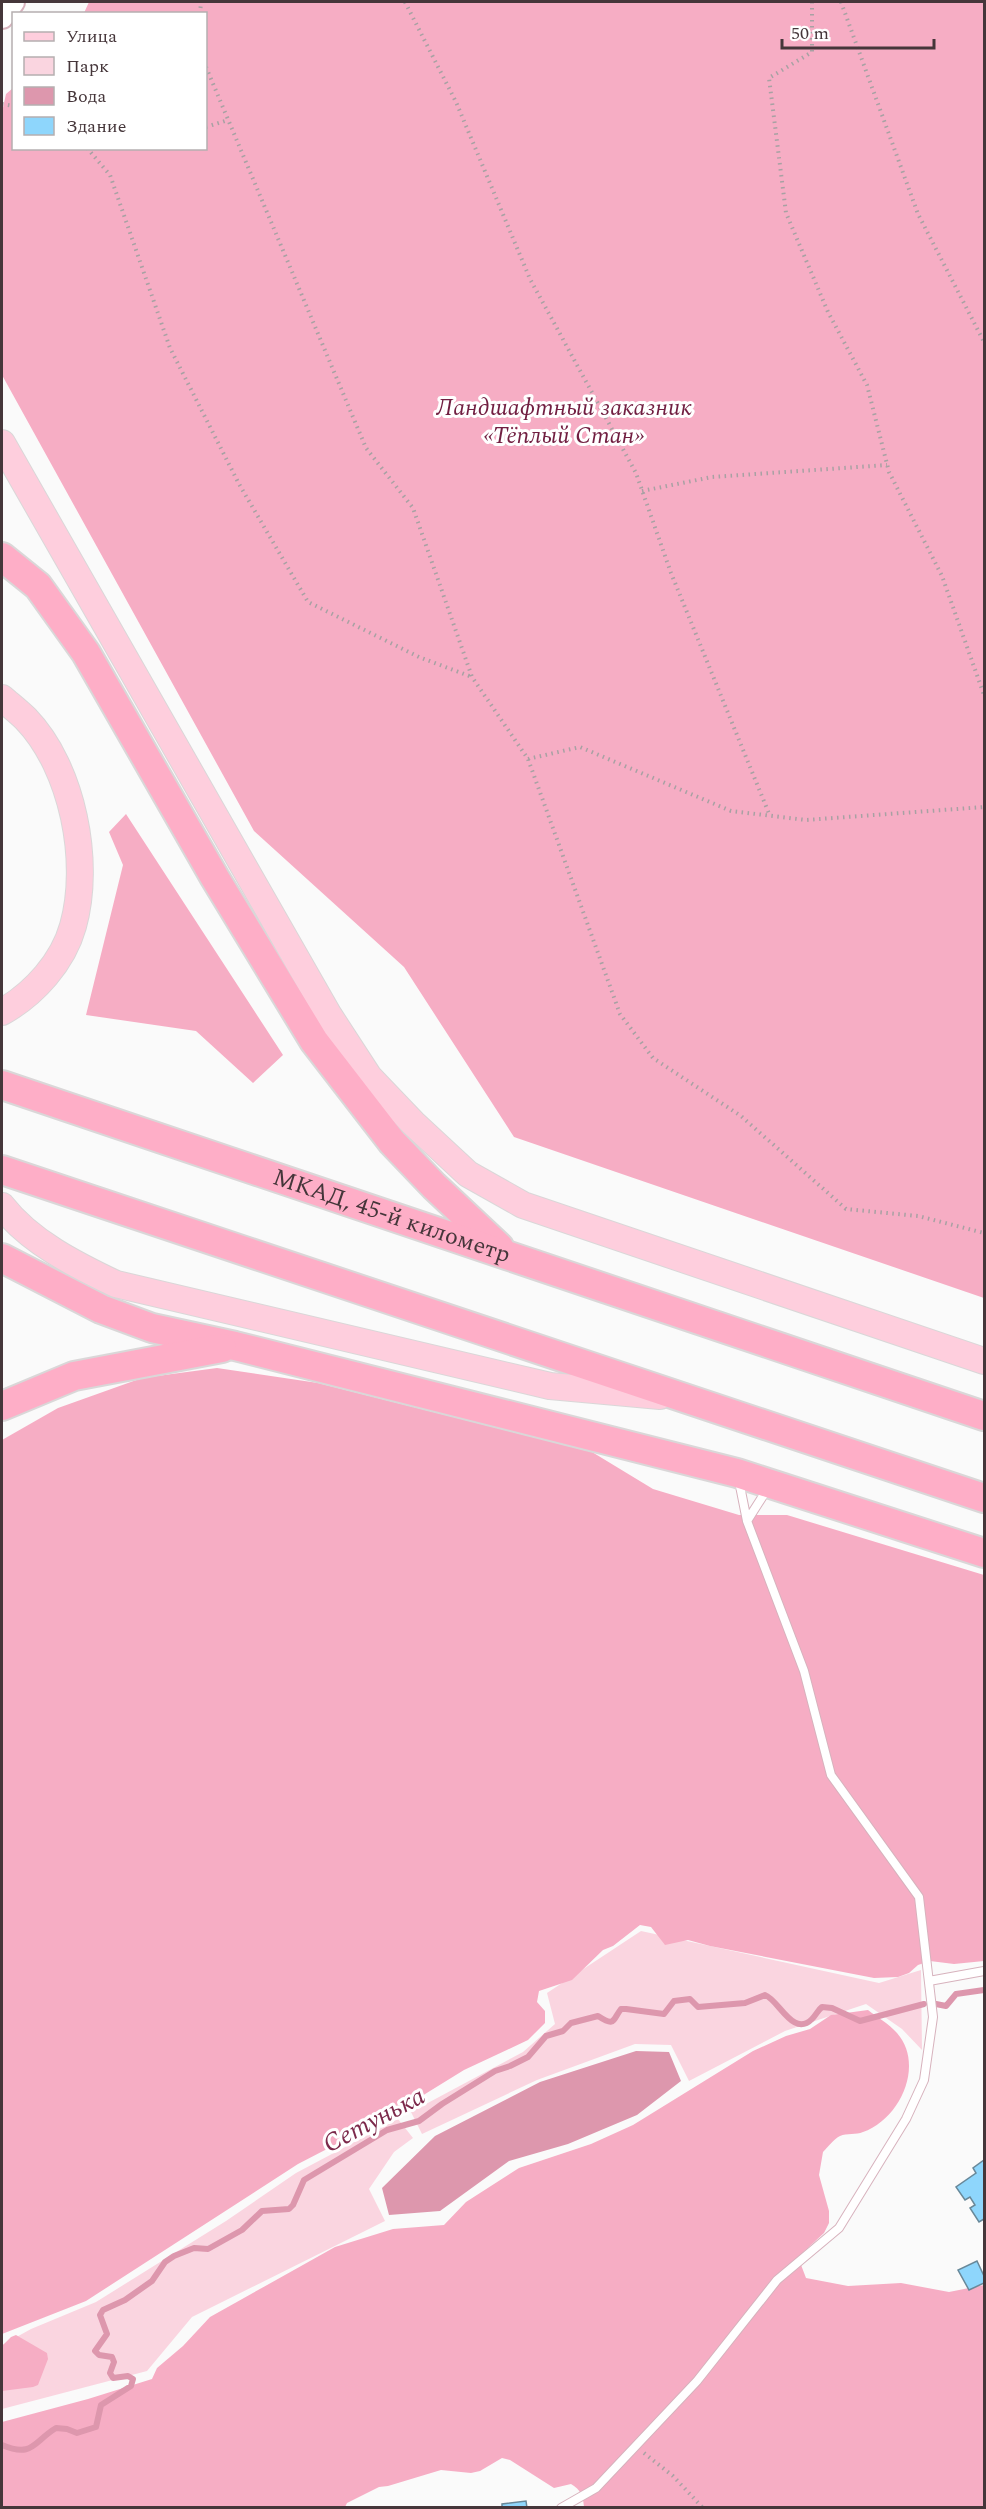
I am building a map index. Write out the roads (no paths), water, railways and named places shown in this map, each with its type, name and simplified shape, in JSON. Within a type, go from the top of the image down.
[{"type":"highway","points":[[2,557],[38,586],[86,653],[215,878],[314,1041],[392,1142],[434,1186],[507,1254]]},
{"type":"highway","name":"МКАД, 45-й километр","points":[[2,1085],[984,1416]]},
{"type":"highway","points":[[2,1170],[984,1498]]},
{"type":"highway","points":[[2,1258],[101,1309],[152,1328],[235,1346],[737,1473],[984,1553]]},
{"type":"highway","points":[[2,1406],[74,1376],[235,1346]]},
{"type":"main road","points":[[2,443],[328,1014],[369,1077],[412,1123],[468,1174],[523,1205],[984,1361]]},
{"type":"main road","points":[[2,698],[27,720],[49,751],[66,787],[77,824],[79,855],[78,896],[73,927],[61,953],[39,984],[2,1012]]},
{"type":"main road","points":[[2,1206],[9,1216],[67,1261],[116,1284],[550,1386],[690,1399]]},
{"type":"street","points":[[2,16],[13,2]]},
{"type":"lane","points":[[561,2508],[596,2488],[697,2381],[777,2280],[839,2228],[906,2119],[924,2080],[933,2017],[919,1897],[831,1775],[804,1671],[747,1521],[737,1473]]},
{"type":"lane","points":[[747,1521],[771,1483]]},
{"type":"lane","points":[[929,1981],[984,1971]]},
{"type":"water","points":[[636,2051],[669,2052],[681,2081],[637,2115],[568,2144],[509,2161],[440,2211],[389,2215],[382,2188],[435,2136],[540,2082]]},
{"type":"waterway","name":"Сетунька","points":[[936,2004],[946,2006],[956,1994],[984,1990]]},
{"type":"waterway","name":"Сетунька","points":[[2,2445],[12,2449],[27,2449],[56,2428],[77,2433],[96,2427],[101,2405],[131,2386],[133,2379],[128,2376],[113,2378],[110,2373],[114,2362],[112,2357],[99,2355],[95,2351],[107,2334],[100,2315],[103,2310],[125,2300],[152,2281],[165,2262],[194,2248],[208,2249],[242,2230],[262,2211],[289,2209],[304,2180],[387,2130],[419,2121],[495,2071],[528,2057],[546,2036],[563,2031],[571,2023],[598,2016],[610,2022],[621,2009],[664,2014],[674,2001],[690,1999],[698,2007],[745,2003],[765,1995],[792,2021],[799,2024],[805,2024],[812,2019],[822,2007],[832,2008],[860,2021],[924,2004]]},
{"type":"park label","name":"Ландшафтный заказник «Тёплый Стан»","points":[[564,422]]}]
